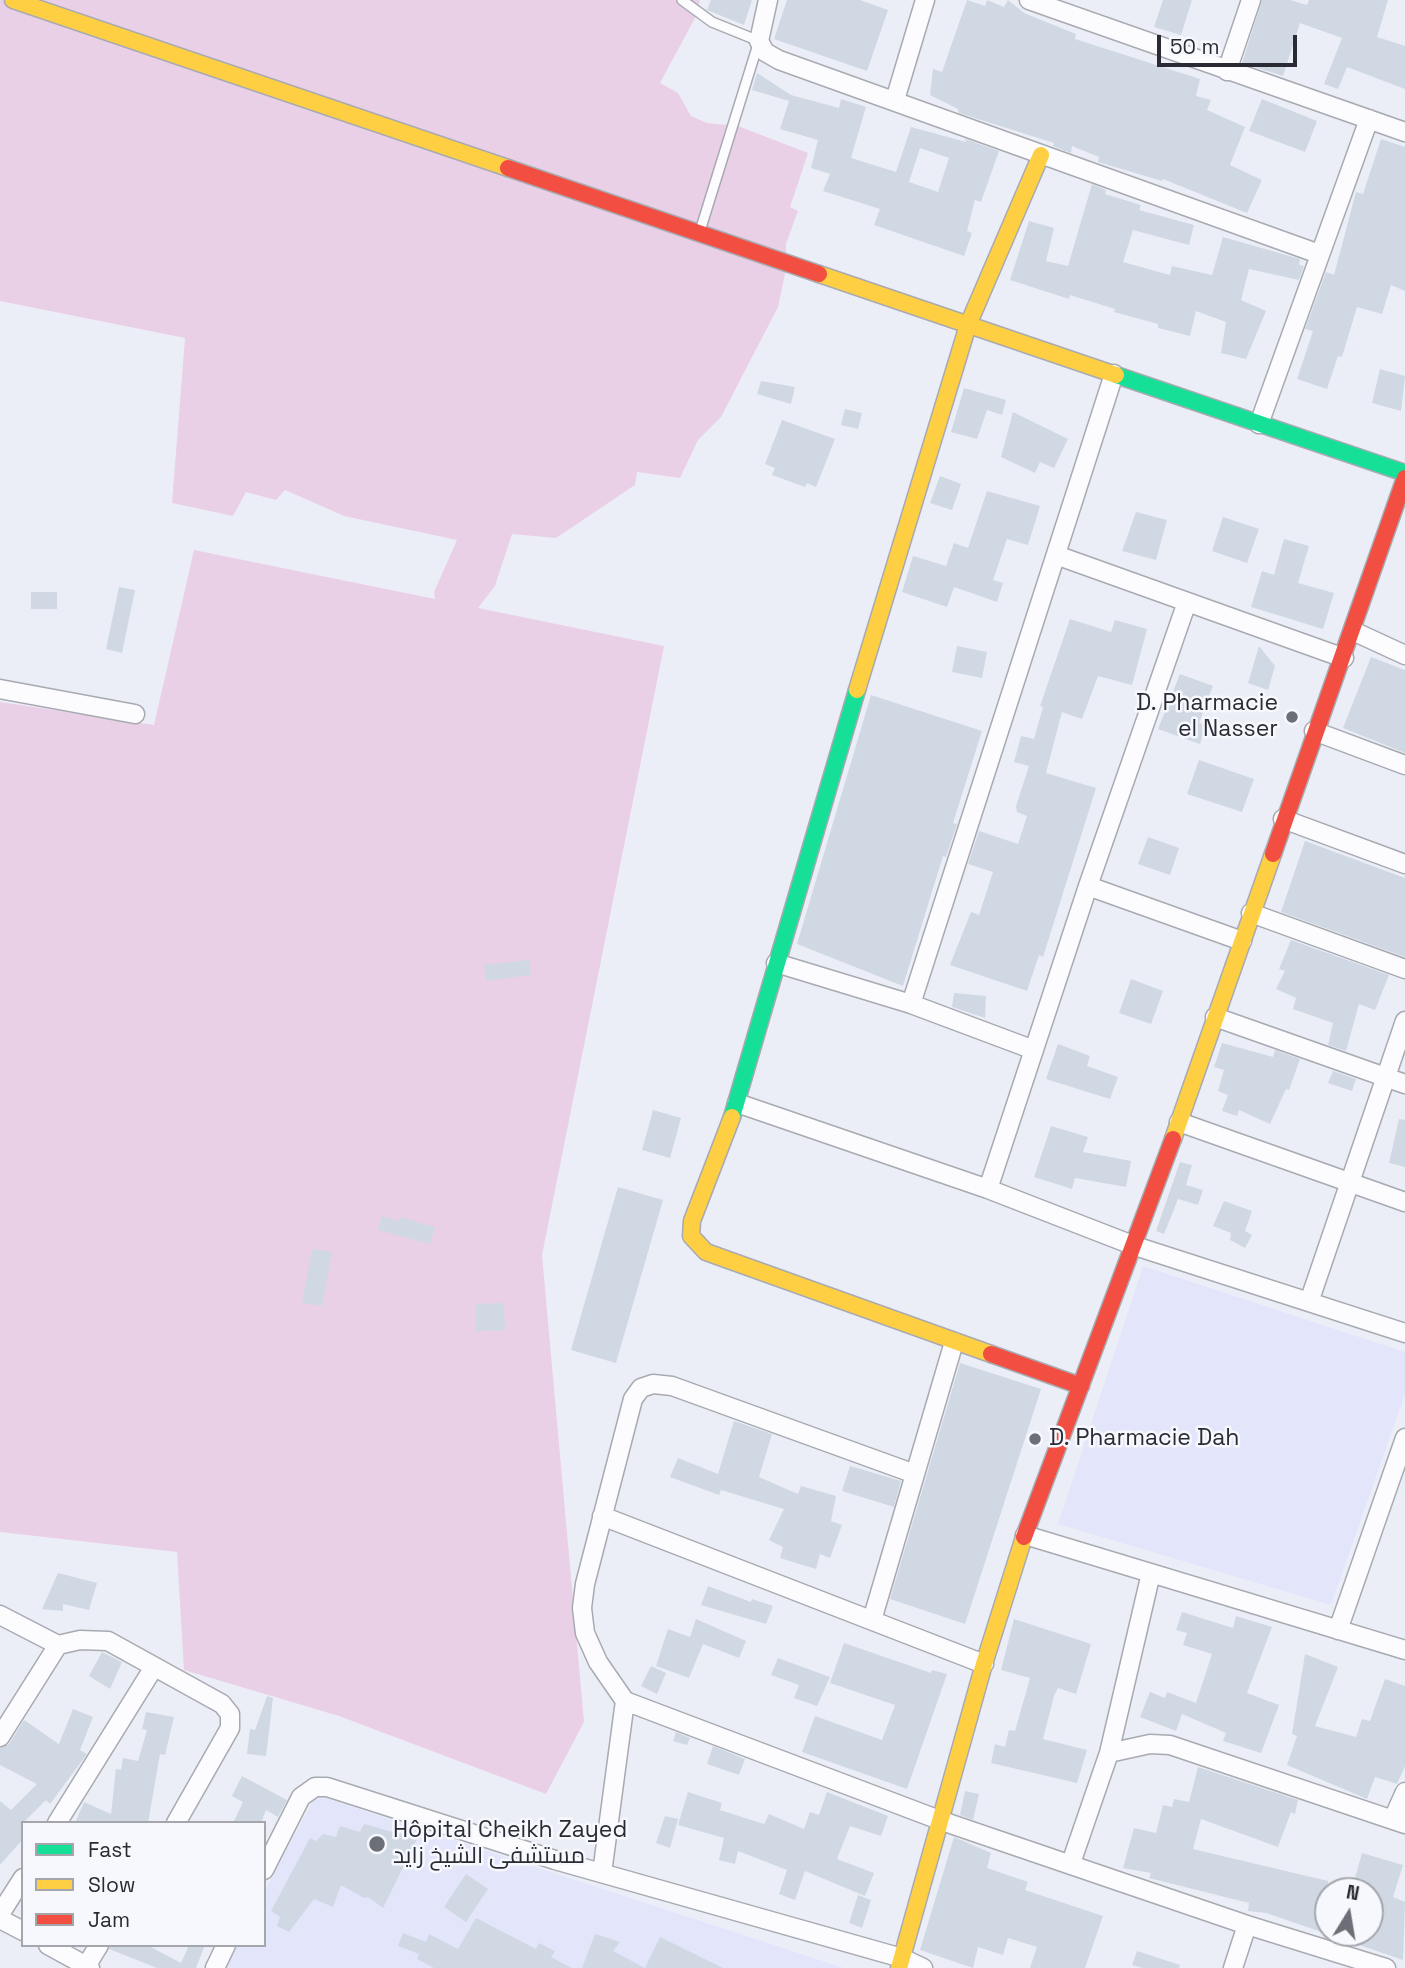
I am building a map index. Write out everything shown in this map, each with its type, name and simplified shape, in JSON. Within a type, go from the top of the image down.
[{"type":"street","points":[[13,0],[1405,475],[1344,658],[1283,819],[1135,1246],[1024,1535],[984,1664],[901,1963]]},
{"type":"street","points":[[768,0],[759,41],[765,52],[779,60],[1319,254]]},
{"type":"street","points":[[895,100],[925,0]]},
{"type":"street","points":[[1029,0],[1405,132]]},
{"type":"street","points":[[1227,71],[1251,0]]},
{"type":"street","points":[[1259,424],[1369,119]]},
{"type":"street","points":[[1041,155],[968,325],[776,963],[737,1103],[692,1221],[691,1236],[696,1245],[719,1257],[1081,1386]]},
{"type":"street","points":[[911,1004],[1114,374]]},
{"type":"street","points":[[1056,555],[1344,658]]},
{"type":"street","points":[[988,1189],[1088,886],[1187,602]]},
{"type":"street","points":[[1353,631],[1405,655]]},
{"type":"street","points":[[0,689],[135,714]]},
{"type":"street","points":[[1314,732],[1405,765]]},
{"type":"street","points":[[1283,819],[1405,864]]},
{"type":"street","points":[[1088,886],[1242,942]]},
{"type":"street","points":[[1251,913],[1405,969]]},
{"type":"street","points":[[776,963],[911,1004],[1034,1050]]},
{"type":"street","points":[[1215,1017],[1405,1084]]},
{"type":"street","points":[[1309,1303],[1405,1021]]},
{"type":"street","points":[[737,1103],[988,1189],[1135,1246],[1405,1332]]},
{"type":"street","points":[[1179,1122],[1405,1202]]},
{"type":"street","points":[[873,1620],[954,1342]]},
{"type":"street","points":[[915,1474],[672,1386],[653,1384],[641,1388],[633,1399],[585,1584],[582,1608],[584,1633],[598,1662],[625,1701],[942,1821],[1247,1925],[1386,1968]]},
{"type":"street","points":[[1338,1630],[1405,1438]]},
{"type":"street","points":[[602,1516],[984,1664]]},
{"type":"street","points":[[1024,1535],[1405,1650]]},
{"type":"street","points":[[1071,1863],[1109,1753],[1151,1573]]},
{"type":"street","points":[[0,1615],[58,1645],[80,1640],[108,1641],[222,1704],[230,1714],[230,1728],[177,1821]]},
{"type":"street","points":[[0,1737],[58,1645]]},
{"type":"street","points":[[58,1821],[154,1667]]},
{"type":"street","points":[[602,1873],[625,1701]]},
{"type":"street","points":[[1109,1753],[1150,1744],[1170,1745],[1399,1822],[1405,1792]]},
{"type":"street","points":[[266,1866],[301,1797],[315,1787],[327,1787],[602,1873],[923,1968]]},
{"type":"street","points":[[21,1881],[0,1916],[21,1930]]},
{"type":"street","points":[[1233,1968],[1247,1925]]},
{"type":"street","points":[[52,1947],[87,1967],[98,1947]]},
{"type":"street","points":[[215,1968],[225,1947]]},
{"type":"lane","points":[[682,0],[712,22],[759,41],[699,233]]},
{"type":"shaded area","points":[[0,0],[700,0],[695,18],[660,83],[678,93],[691,116],[707,123],[738,126],[808,153],[790,207],[798,211],[786,244],[786,269],[778,307],[721,417],[698,440],[680,478],[637,472],[635,485],[556,538],[512,534],[495,586],[478,608],[664,646],[542,1255],[584,1722],[546,1794],[339,1716],[184,1670],[177,1552],[0,1532],[0,702],[154,725],[194,550],[435,599],[434,592],[457,540],[344,516],[285,490],[276,500],[246,492],[233,516],[172,503],[185,338],[0,301]]},
{"type":"shaded area","points":[[1143,1266],[1405,1352],[1405,1394],[1331,1605],[1058,1524]]},
{"type":"shaded area","name":"Hôpital Cheikh Zayed مستشفى الشيخ زايد","points":[[316,1795],[844,1968],[223,1968],[234,1947],[266,1947],[266,1888]]},
{"type":"building","points":[[711,0],[752,0],[744,25],[707,10]]},
{"type":"building","points":[[787,0],[860,0],[888,10],[867,71],[774,39]]},
{"type":"building","points":[[967,0],[985,6],[987,0],[1004,7],[1008,0],[1024,13],[1076,34],[1075,39],[1200,79],[1196,96],[1211,100],[1207,110],[1245,127],[1230,165],[1262,180],[1247,213],[1163,179],[1162,181],[1098,162],[1099,157],[1072,146],[1071,153],[1053,146],[1054,143],[959,113],[958,109],[930,95],[933,69],[942,72]]},
{"type":"building","points":[[1163,0],[1192,0],[1181,35],[1154,27]]},
{"type":"building","points":[[1262,0],[1290,0],[1307,5],[1309,0],[1388,0],[1377,37],[1405,46],[1405,89],[1347,67],[1338,89],[1324,84],[1342,38],[1300,23],[1283,76],[1242,63]]},
{"type":"building","points":[[757,73],[791,95],[839,108],[841,99],[866,107],[851,158],[896,172],[911,127],[966,142],[965,139],[999,151],[981,202],[975,200],[967,231],[972,233],[964,256],[874,225],[880,209],[823,191],[830,174],[811,168],[818,140],[780,129],[789,101],[752,90]],"holes":[[[920,148],[949,158],[938,192],[909,182]]]},
{"type":"building","points":[[1262,99],[1317,121],[1305,152],[1249,131]]},
{"type":"building","points":[[1381,139],[1405,147],[1405,291],[1391,285],[1382,314],[1357,307],[1342,357],[1338,356],[1327,389],[1297,379],[1313,331],[1305,329],[1326,272],[1334,275],[1356,192],[1363,194]]},
{"type":"building","points":[[1092,184],[1106,190],[1105,194],[1141,205],[1139,210],[1194,225],[1189,245],[1133,230],[1123,262],[1170,275],[1172,266],[1212,275],[1223,237],[1300,259],[1299,265],[1304,266],[1299,280],[1249,269],[1241,300],[1266,311],[1246,359],[1221,353],[1226,322],[1196,311],[1190,336],[1158,328],[1158,324],[1114,312],[1115,309],[1070,295],[1069,299],[1010,280],[1029,221],[1054,228],[1046,261],[1068,266]]},
{"type":"building","points":[[1380,369],[1405,376],[1401,411],[1372,403]]},
{"type":"building","points":[[761,381],[795,387],[791,404],[757,394]]},
{"type":"building","points":[[964,388],[1006,400],[1002,415],[987,410],[977,439],[951,432]]},
{"type":"building","points":[[845,409],[862,413],[858,429],[841,425]]},
{"type":"building","points":[[1013,412],[1068,439],[1054,468],[1040,462],[1035,473],[1001,457]]},
{"type":"building","points":[[782,420],[835,439],[816,487],[807,483],[805,487],[772,475],[775,468],[765,464]]},
{"type":"building","points":[[940,476],[961,484],[952,510],[930,503]]},
{"type":"building","points":[[987,491],[1040,506],[1028,545],[1007,539],[993,580],[1003,583],[997,602],[954,587],[947,607],[902,592],[913,556],[946,566],[954,543],[968,548]]},
{"type":"building","points":[[1136,512],[1167,520],[1156,560],[1122,551]]},
{"type":"building","points":[[1223,517],[1259,529],[1247,563],[1212,551]]},
{"type":"building","points":[[1284,539],[1309,546],[1298,583],[1334,593],[1323,629],[1251,607],[1262,571],[1274,575]]},
{"type":"building","points":[[119,587],[135,590],[122,653],[106,649]]},
{"type":"building","points":[[31,592],[57,592],[57,609],[31,609]]},
{"type":"building","points":[[1070,619],[1111,632],[1115,620],[1147,629],[1132,685],[1098,676],[1082,719],[1062,712],[1046,773],[1096,788],[1043,957],[1039,955],[1027,991],[950,965],[971,912],[979,915],[993,872],[968,864],[979,831],[1018,844],[1027,816],[1017,812],[1016,806],[1029,766],[1014,762],[1021,736],[1034,739],[1043,707],[1040,706]]},
{"type":"building","points":[[957,646],[987,652],[982,678],[952,672]]},
{"type":"building","points":[[1259,646],[1275,666],[1268,690],[1248,683]]},
{"type":"building","points":[[1371,657],[1405,670],[1405,753],[1343,728]]},
{"type":"building","points":[[1180,674],[1213,686],[1199,723],[1206,725],[1200,744],[1158,729]]},
{"type":"building","points":[[871,695],[982,731],[953,823],[957,824],[946,857],[943,856],[903,986],[797,944]]},
{"type":"building","points":[[1199,760],[1254,779],[1242,812],[1187,794]]},
{"type":"building","points":[[1148,837],[1179,848],[1170,875],[1138,864]]},
{"type":"building","points":[[1305,841],[1405,878],[1405,957],[1281,912]]},
{"type":"building","points":[[1291,940],[1389,975],[1375,1010],[1359,1004],[1346,1051],[1328,1045],[1333,1023],[1293,1009],[1296,998],[1276,989],[1285,971],[1279,969]]},
{"type":"building","points":[[529,960],[531,975],[486,981],[484,965]]},
{"type":"building","points":[[1131,979],[1163,991],[1151,1024],[1119,1013]]},
{"type":"building","points":[[954,993],[986,996],[985,1018],[952,1007]]},
{"type":"building","points":[[1222,1043],[1273,1057],[1275,1050],[1300,1059],[1289,1090],[1286,1089],[1270,1124],[1239,1110],[1237,1116],[1222,1111],[1228,1095],[1218,1091],[1224,1070],[1214,1067]]},
{"type":"building","points":[[1058,1044],[1090,1056],[1087,1066],[1118,1077],[1110,1099],[1046,1079]]},
{"type":"building","points":[[1333,1071],[1356,1079],[1352,1091],[1328,1083]]},
{"type":"building","points":[[653,1110],[681,1118],[670,1158],[642,1150]]},
{"type":"building","points":[[1399,1119],[1405,1120],[1405,1167],[1389,1163]]},
{"type":"building","points":[[1051,1126],[1088,1137],[1083,1152],[1131,1161],[1126,1187],[1075,1178],[1072,1189],[1034,1177]]},
{"type":"building","points":[[1180,1162],[1192,1165],[1186,1185],[1203,1190],[1198,1205],[1178,1199],[1164,1234],[1156,1231]]},
{"type":"building","points":[[618,1187],[663,1200],[616,1363],[571,1350]]},
{"type":"building","points":[[1224,1201],[1252,1211],[1245,1231],[1252,1235],[1245,1248],[1230,1240],[1231,1233],[1213,1226]]},
{"type":"building","points":[[382,1216],[399,1221],[400,1217],[435,1227],[430,1244],[378,1230]]},
{"type":"building","points":[[312,1249],[332,1252],[322,1306],[302,1303]]},
{"type":"building","points":[[504,1303],[505,1330],[476,1331],[476,1304]]},
{"type":"building","points":[[960,1363],[1041,1389],[965,1624],[890,1599]]},
{"type":"building","points":[[734,1421],[772,1434],[759,1477],[798,1494],[801,1486],[836,1496],[831,1521],[842,1525],[830,1558],[820,1554],[816,1569],[780,1558],[783,1547],[769,1540],[784,1509],[721,1490],[719,1495],[670,1477],[678,1458],[718,1474]]},
{"type":"building","points":[[850,1466],[901,1481],[894,1507],[842,1491]]},
{"type":"building","points":[[58,1573],[97,1583],[89,1610],[63,1604],[63,1611],[42,1609]]},
{"type":"building","points":[[708,1586],[751,1602],[752,1599],[773,1606],[766,1624],[701,1605]]},
{"type":"building","points":[[1182,1612],[1233,1628],[1236,1616],[1272,1627],[1247,1693],[1279,1705],[1261,1753],[1223,1741],[1226,1733],[1182,1714],[1176,1731],[1140,1717],[1150,1692],[1165,1698],[1167,1692],[1196,1703],[1212,1654],[1183,1645],[1187,1633],[1176,1630]]},
{"type":"building","points":[[696,1619],[746,1641],[739,1658],[703,1644],[689,1678],[656,1666],[668,1629],[690,1637]]},
{"type":"building","points":[[1014,1619],[1091,1644],[1076,1694],[1058,1688],[1043,1739],[1087,1750],[1077,1783],[991,1763],[995,1744],[1005,1747],[1009,1730],[1015,1731],[1030,1678],[1001,1670]]},
{"type":"building","points":[[844,1643],[931,1673],[932,1670],[947,1674],[907,1789],[802,1752],[815,1716],[882,1740],[895,1705],[830,1683]]},
{"type":"building","points":[[102,1652],[122,1662],[110,1689],[89,1676]]},
{"type":"building","points":[[1305,1654],[1338,1667],[1315,1726],[1356,1737],[1362,1719],[1370,1721],[1385,1679],[1405,1686],[1405,1766],[1397,1784],[1375,1777],[1367,1799],[1287,1765],[1297,1736],[1292,1734]]},
{"type":"building","points":[[778,1658],[830,1677],[817,1706],[794,1698],[799,1685],[771,1675]]},
{"type":"building","points":[[651,1666],[666,1673],[657,1694],[641,1686]]},
{"type":"building","points":[[267,1696],[273,1698],[266,1756],[247,1754],[250,1729],[255,1730]]},
{"type":"building","points":[[73,1709],[93,1717],[80,1750],[87,1754],[50,1804],[46,1800],[25,1821],[21,1821],[21,1841],[0,1865],[0,1801],[11,1810],[37,1784],[0,1765],[0,1748],[9,1744],[24,1720],[59,1744]]},
{"type":"building","points":[[146,1712],[174,1717],[165,1755],[160,1754],[148,1821],[76,1821],[84,1802],[111,1814],[116,1769],[121,1770],[123,1758],[138,1761],[147,1730],[142,1729]]},
{"type":"building","points":[[676,1732],[690,1738],[687,1745],[673,1741]]},
{"type":"building","points":[[713,1746],[745,1759],[739,1775],[707,1764]]},
{"type":"building","points":[[1198,1767],[1298,1800],[1295,1814],[1291,1812],[1278,1847],[1201,1819],[1193,1849],[1314,1878],[1314,1929],[1266,1913],[1248,1911],[1249,1903],[1149,1878],[1151,1873],[1123,1868],[1134,1828],[1156,1833],[1163,1805],[1172,1807],[1174,1799],[1189,1802]]},
{"type":"building","points":[[242,1776],[287,1800],[278,1817],[266,1810],[262,1821],[234,1821],[243,1802],[232,1796]]},
{"type":"building","points":[[965,1791],[979,1794],[973,1820],[960,1815]]},
{"type":"building","points":[[688,1792],[722,1803],[720,1810],[764,1824],[769,1814],[804,1829],[810,1812],[819,1815],[827,1792],[888,1816],[881,1836],[850,1826],[837,1859],[874,1873],[865,1896],[805,1871],[795,1900],[779,1894],[787,1870],[738,1851],[735,1864],[719,1860],[724,1838],[678,1825]]},
{"type":"building","points":[[665,1816],[678,1819],[670,1848],[656,1843]]},
{"type":"building","points":[[364,1824],[417,1839],[383,1908],[368,1897],[364,1898],[341,1885],[333,1907],[314,1899],[289,1932],[277,1926],[280,1917],[271,1911],[310,1838],[316,1841],[323,1834],[336,1837],[340,1826],[360,1832]]},
{"type":"building","points":[[954,1837],[991,1853],[987,1868],[1028,1882],[1025,1890],[1103,1916],[1085,1968],[1030,1968],[1037,1947],[1008,1938],[1003,1955],[978,1947],[973,1968],[920,1950]]},
{"type":"building","points":[[1362,1853],[1403,1865],[1393,1897],[1405,1902],[1403,1960],[1365,1947],[1384,1947],[1384,1877],[1355,1877]]},
{"type":"building","points":[[466,1874],[488,1889],[466,1922],[444,1907]]},
{"type":"building","points":[[858,1895],[871,1900],[862,1928],[849,1923]]},
{"type":"building","points":[[476,1918],[536,1949],[539,1943],[555,1951],[551,1957],[572,1968],[434,1968],[417,1959],[419,1954],[398,1946],[403,1933],[426,1942],[429,1934],[458,1949]]},
{"type":"building","points":[[595,1934],[620,1942],[613,1951],[645,1968],[582,1968]]},
{"type":"building","points":[[660,1937],[723,1968],[645,1968]]},
{"type":"building","points":[[151,1947],[181,1963],[188,1947],[204,1947],[196,1968],[157,1968],[109,1949]]},
{"type":"building","points":[[1137,1951],[1180,1965],[1179,1968],[1143,1968],[1132,1965]]},
{"type":"traffic: fast","points":[[1116,375],[1405,473]]},
{"type":"traffic: fast","points":[[732,1117],[857,690]]},
{"type":"traffic: slow","points":[[13,0],[508,168]]},
{"type":"traffic: slow","points":[[857,690],[968,325],[1041,155]]},
{"type":"traffic: slow","points":[[819,274],[1116,375]]},
{"type":"traffic: slow","points":[[1173,1139],[1273,854]]},
{"type":"traffic: slow","points":[[732,1117],[692,1221],[691,1236],[706,1252],[991,1354]]},
{"type":"traffic: slow","points":[[899,1968],[984,1664],[1024,1537]]},
{"type":"traffic: jam","points":[[508,168],[819,274]]},
{"type":"traffic: jam","points":[[1273,854],[1405,478]]},
{"type":"traffic: jam","points":[[1024,1537],[1173,1139]]},
{"type":"traffic: jam","points":[[991,1354],[1081,1386]]},
{"type":"place","name":"D. Pharmacie el Nasser","points":[[1292,717]]},
{"type":"place","name":"D. Pharmacie Dah","points":[[1035,1439]]},
{"type":"place","name":"Hôpital Cheikh Zayed مستشفى الشيخ زايد","points":[[377,1844]]}]
